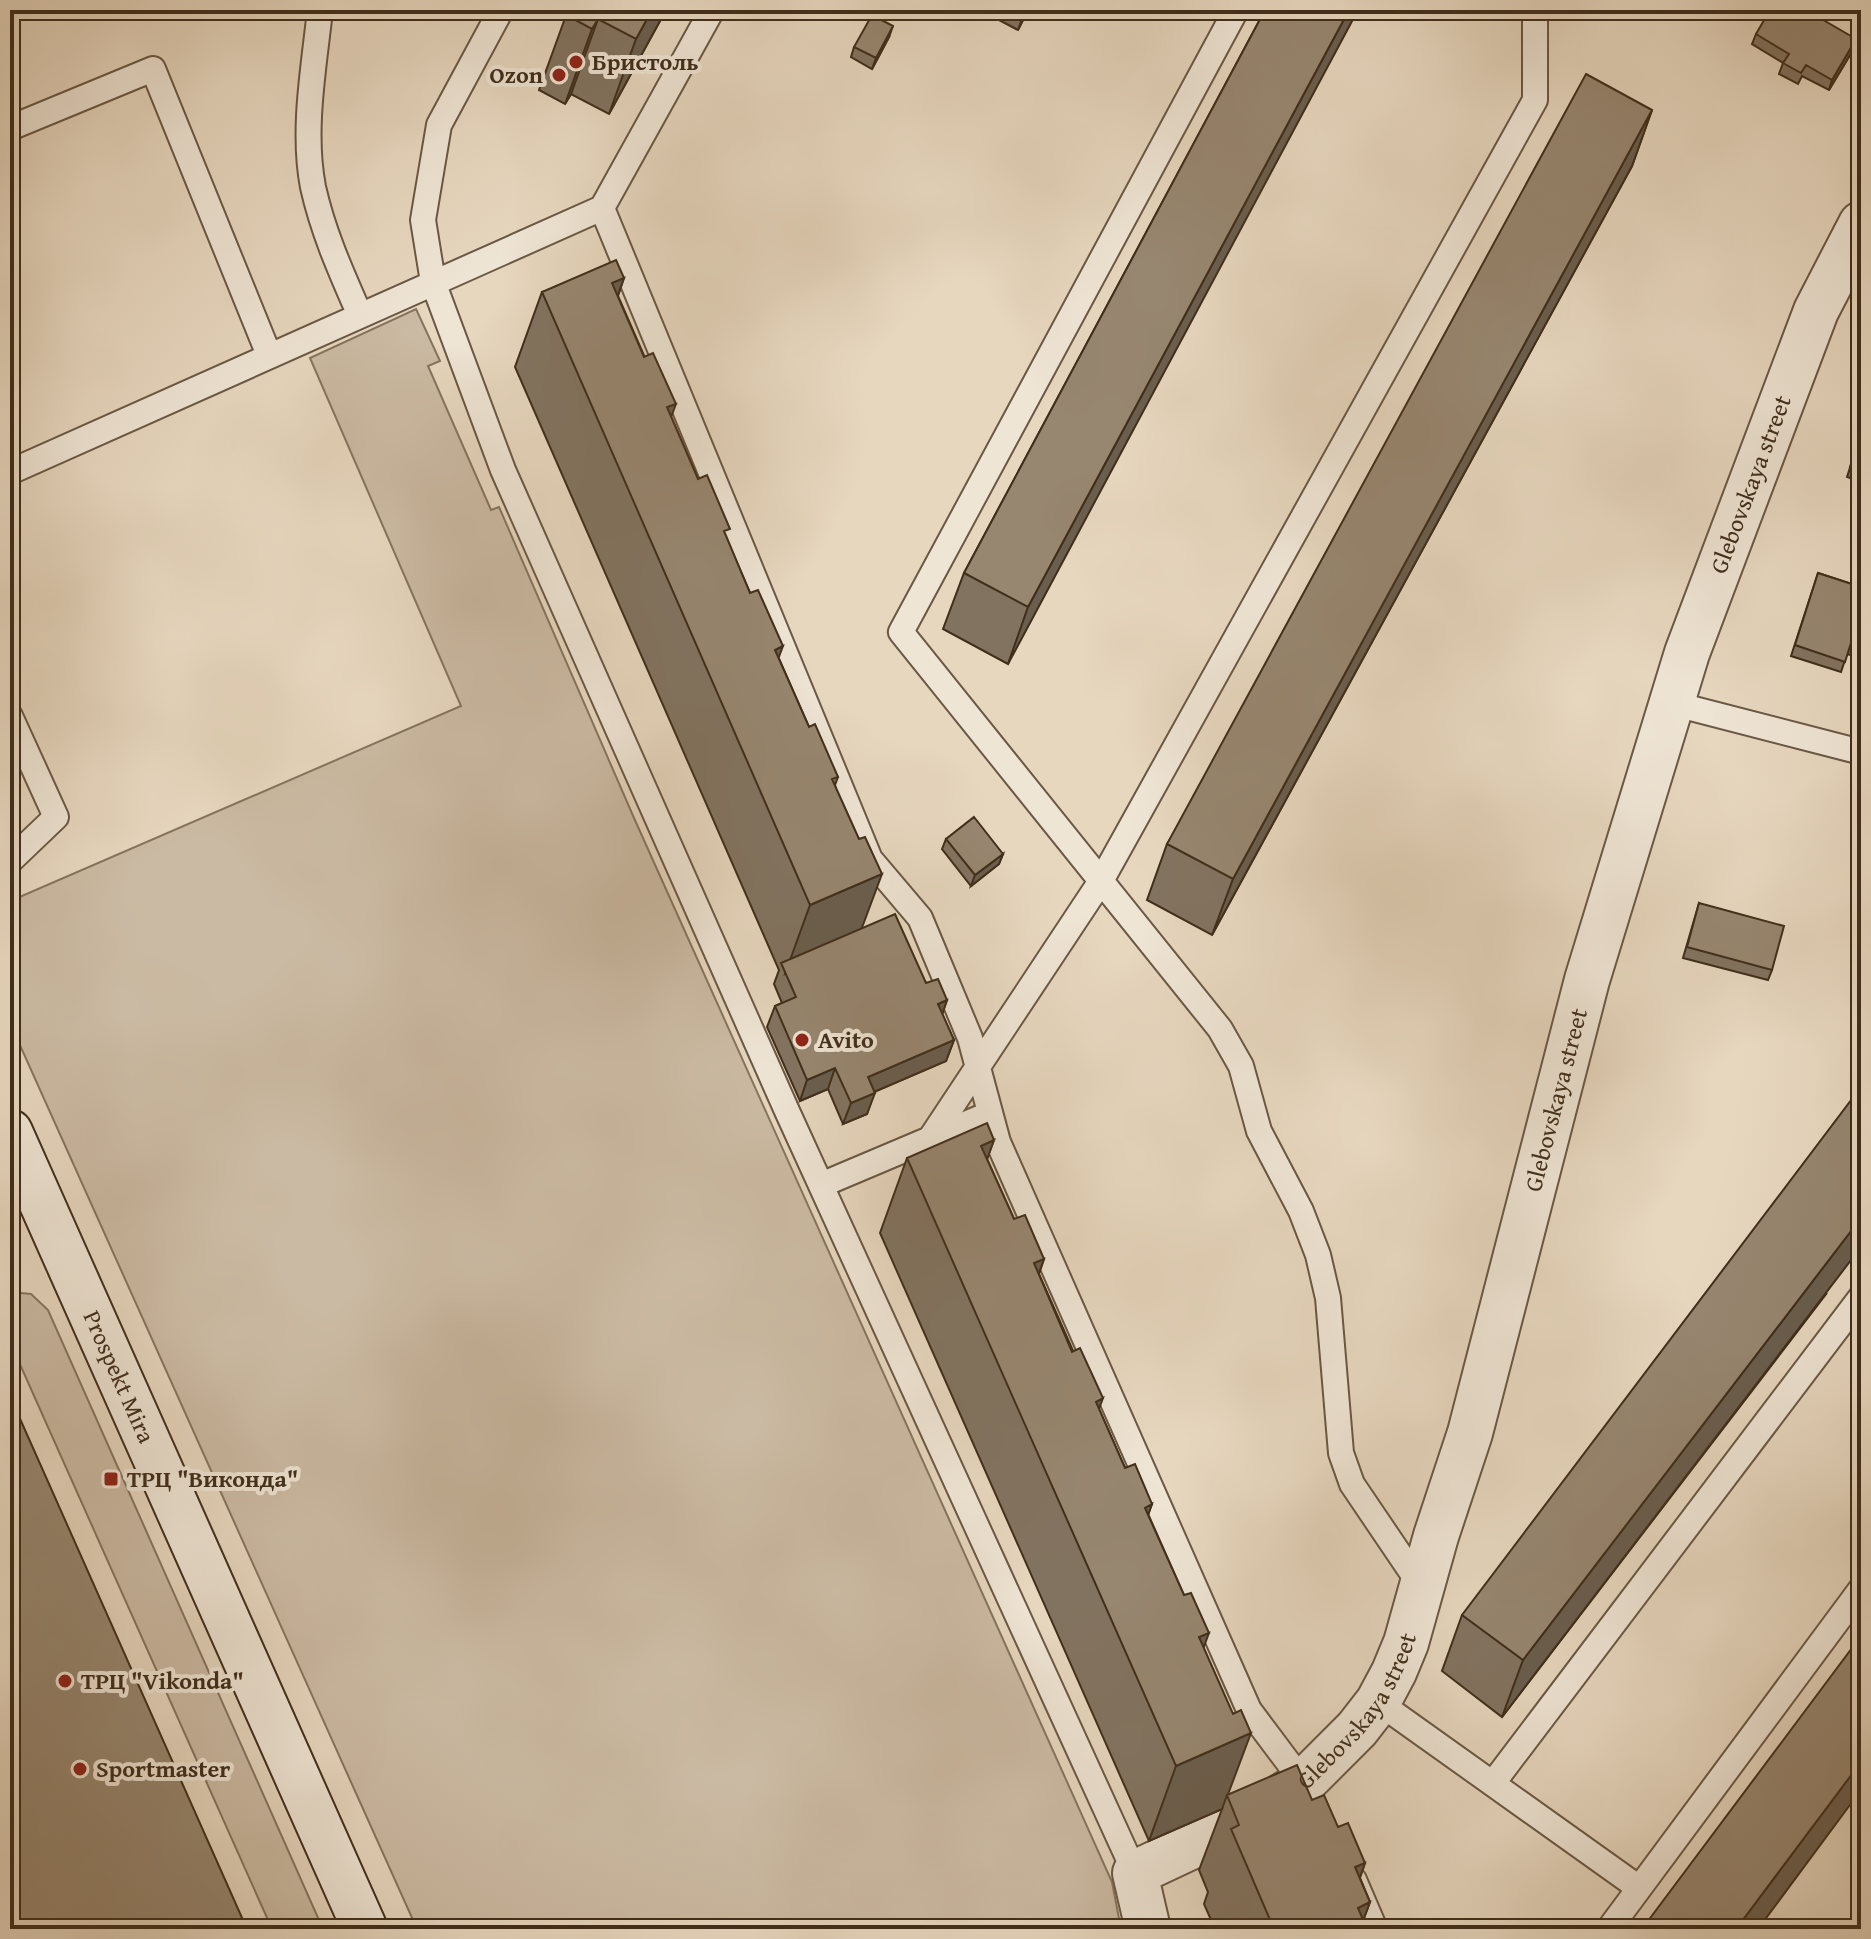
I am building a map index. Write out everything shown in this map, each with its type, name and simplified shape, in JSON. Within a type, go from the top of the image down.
[{"type":"street","name":"Glebovskaya street","points":[[1135,1873],[1239,1824],[1314,1797],[1378,1702],[1406,1643],[1470,1433],[1587,980],[1687,653],[1816,311],[1861,224]]},
{"type":"street","name":"Prospekt Mira","points":[[10,1132],[365,1929]]},
{"type":"street","points":[[1135,1873],[1148,1929]]},
{"type":"lane","points":[[320,10],[311,102],[313,184],[328,244],[359,313]]},
{"type":"lane","points":[[501,10],[439,125],[423,220],[433,282],[503,470],[821,1185],[1135,1873]]},
{"type":"lane","points":[[10,472],[359,313],[602,208],[712,10]]},
{"type":"lane","points":[[1236,10],[901,632],[1220,1029],[1241,1066],[1259,1131],[1301,1211],[1318,1255],[1328,1298],[1341,1453],[1352,1484],[1421,1586]]},
{"type":"lane","points":[[930,1139],[1101,881],[1535,100],[1535,10]]},
{"type":"lane","points":[[10,128],[97,89],[153,69],[269,355]]},
{"type":"lane","points":[[602,208],[870,859],[920,918],[979,1065],[989,1114],[1249,1710],[1314,1797]]},
{"type":"lane","points":[[1671,703],[1861,752]]},
{"type":"lane","points":[[10,716],[56,817],[10,861]]},
{"type":"lane","points":[[821,1185],[989,1114]]},
{"type":"lane","points":[[1493,1783],[1861,1297]]},
{"type":"lane","points":[[1609,1929],[1861,1589]]},
{"type":"lane","points":[[1378,1702],[1639,1888]]},
{"type":"lane","points":[[1344,1856],[1375,1929]]},
{"type":"shaded area","points":[[416,309],[440,361],[428,366],[491,510],[499,507],[634,818],[1112,1882],[1121,1929],[417,1929],[10,1023],[10,891],[15,899],[461,706],[310,358]]},
{"type":"shaded area","points":[[10,1292],[31,1294],[48,1310],[323,1929],[272,1929],[10,1342]]},
{"type":"building","points":[[568,10],[652,10],[636,39],[598,19],[592,29],[566,15]]},
{"type":"building","points":[[1265,10],[1349,10],[1028,607],[964,573]]},
{"type":"building","points":[[1770,10],[1806,10],[1856,39],[1832,80],[1806,65],[1801,73],[1783,63],[1789,54],[1756,34]]},
{"type":"building","points":[[872,15],[893,26],[876,58],[854,47]]},
{"type":"building","points":[[1586,74],[1652,110],[1233,879],[1167,844]]},
{"type":"building","points":[[616,260],[624,278],[612,283],[644,357],[653,353],[676,404],[667,407],[698,479],[707,475],[730,529],[724,531],[750,593],[758,590],[783,646],[775,650],[809,727],[815,724],[838,777],[832,779],[859,839],[865,837],[882,874],[810,905],[542,292]]},
{"type":"building","points":[[1861,435],[1861,470],[1850,467]]},
{"type":"building","points":[[1818,573],[1861,587],[1861,646],[1851,643],[1845,662],[1795,645]]},
{"type":"building","points":[[974,817],[1003,854],[975,875],[946,839]]},
{"type":"building","points":[[1699,903],[1784,926],[1772,970],[1687,947]]},
{"type":"building","points":[[895,914],[926,983],[938,979],[947,1000],[938,1004],[954,1040],[868,1077],[875,1093],[851,1103],[835,1068],[807,1080],[775,1006],[796,997],[781,963]]},
{"type":"building","points":[[1861,1087],[1861,1218],[1523,1660],[1462,1615]]},
{"type":"building","points":[[987,1123],[994,1140],[981,1146],[1014,1219],[1025,1215],[1044,1259],[1034,1263],[1072,1352],[1080,1348],[1103,1398],[1096,1402],[1125,1468],[1135,1464],[1152,1504],[1145,1508],[1184,1595],[1191,1593],[1209,1633],[1199,1637],[1233,1714],[1241,1710],[1251,1733],[1176,1766],[907,1158]]},
{"type":"building","name":"ТРЦ \"Vikonda\"","points":[[13,1403],[247,1929],[10,1929],[10,1404]]},
{"type":"building","points":[[1861,1636],[1861,1762],[1736,1929],[1642,1929]]},
{"type":"building","points":[[1297,1765],[1312,1800],[1324,1795],[1338,1827],[1348,1823],[1365,1863],[1355,1867],[1370,1902],[1358,1908],[1367,1929],[1274,1929],[1231,1829],[1239,1825],[1227,1795]]},
{"type":"place","name":"Бристоль","points":[[576,62]]},
{"type":"place","name":"Ozon","points":[[559,75]]},
{"type":"place","name":"Avito","points":[[802,1040]]},
{"type":"place","name":"ТРЦ \"Виконда\"","points":[[111,1479]]},
{"type":"place","name":"ТРЦ \"Vikonda\"","points":[[65,1681]]},
{"type":"place","name":"Sportmaster","points":[[80,1769]]}]
